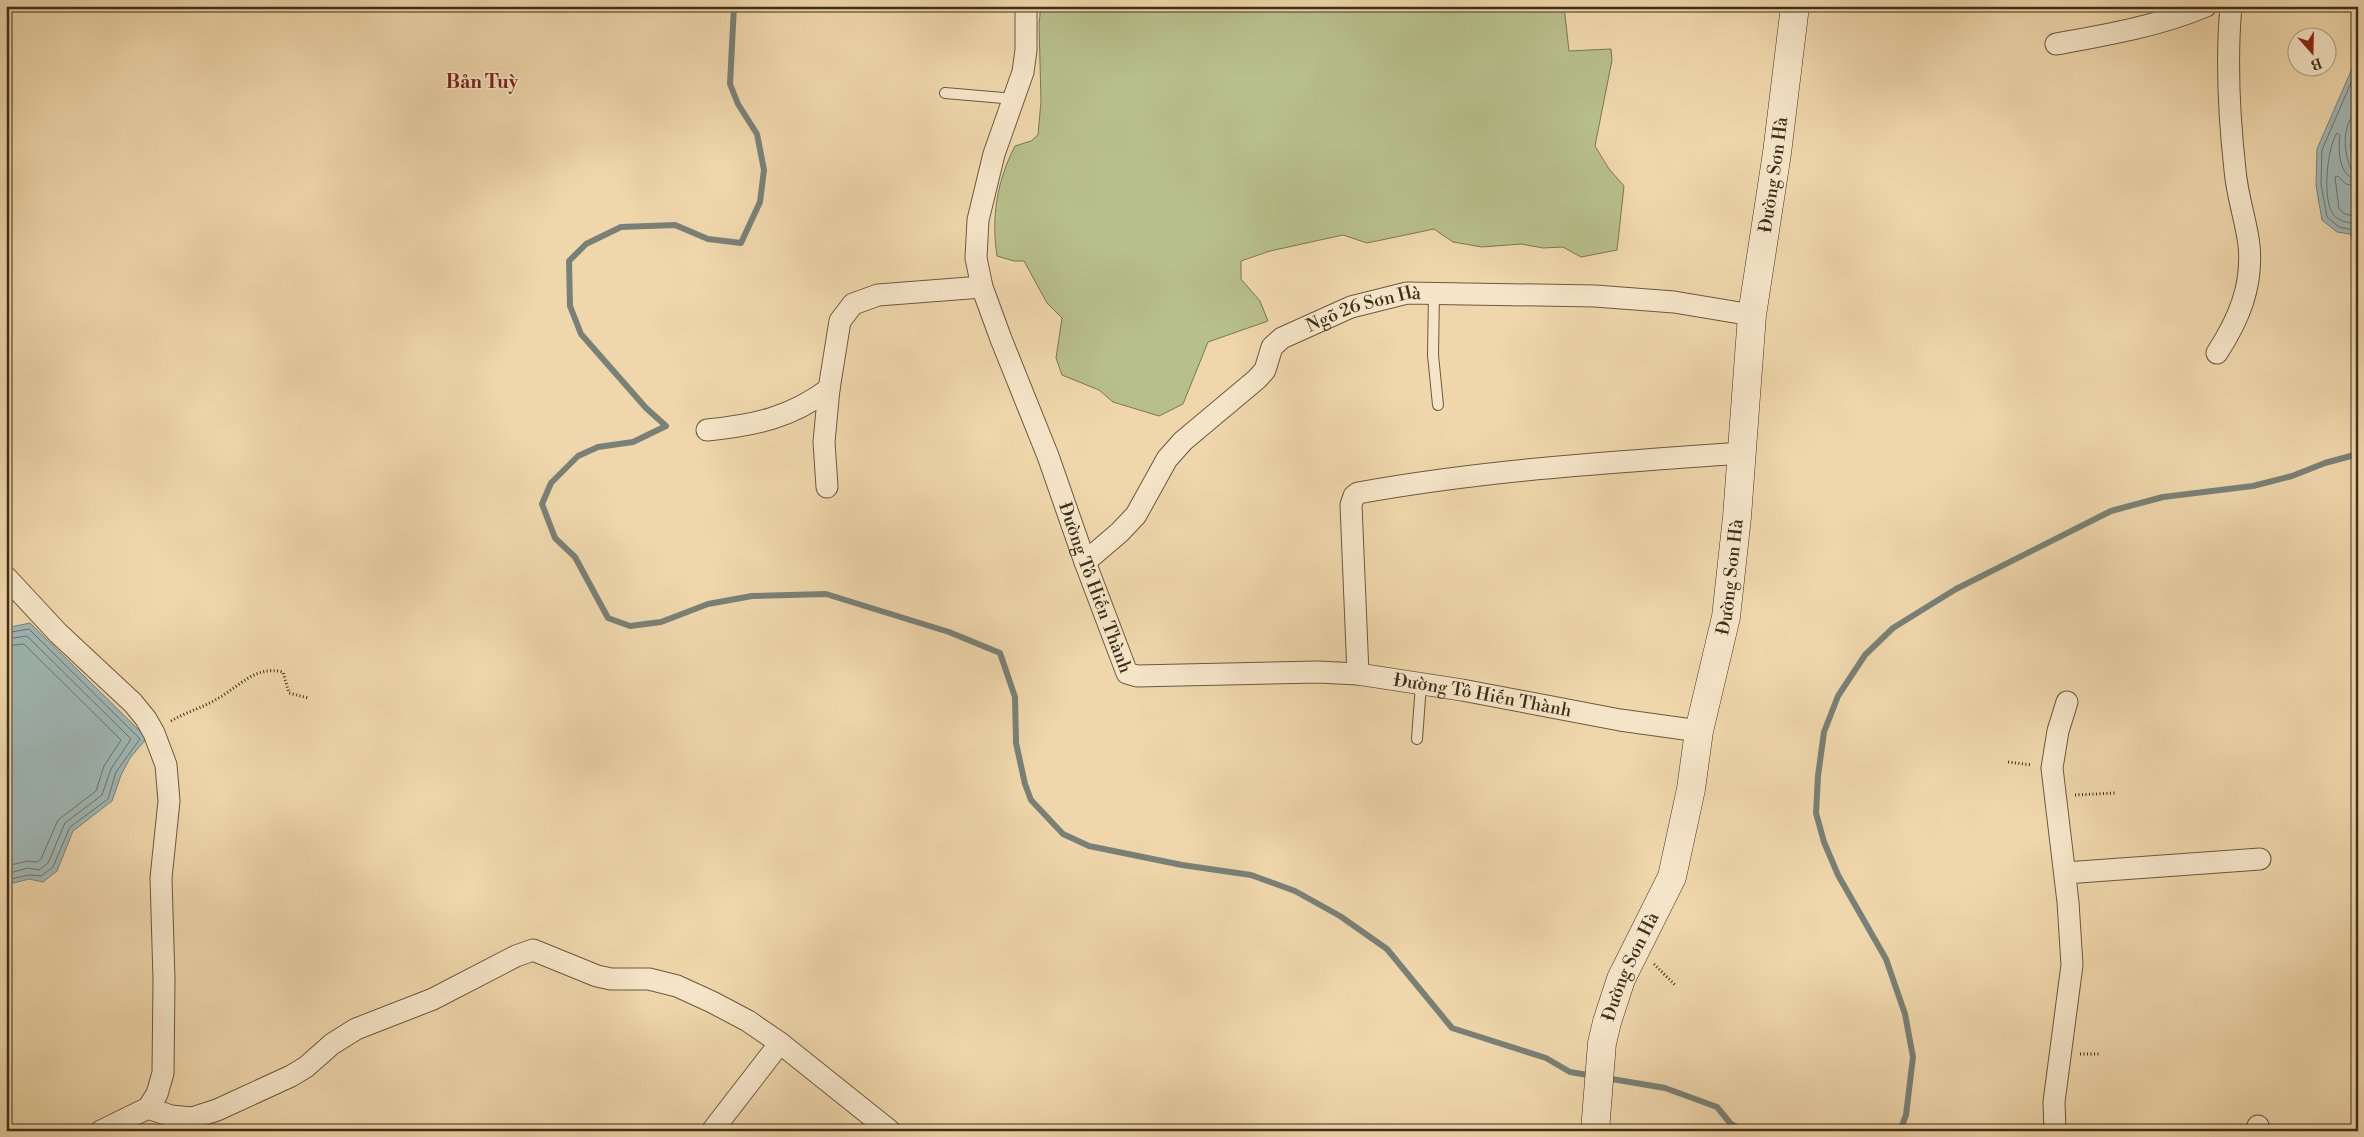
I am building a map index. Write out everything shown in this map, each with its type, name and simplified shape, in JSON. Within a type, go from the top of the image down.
[{"type":"street","name":"Đường Tô Hiến Thành","points":[[1026,6],[1026,50],[1015,98],[994,154],[978,220],[976,258],[982,287],[1001,340],[1048,456],[1084,562],[1127,673],[1137,676],[1318,672],[1358,674],[1620,720],[1699,731]]},
{"type":"street","name":"Đường Sơn Hà","points":[[1595,1130],[1602,1043],[1612,1002],[1621,979],[1672,877],[1691,789],[1699,731],[1726,617],[1737,518],[1752,315],[1777,153],[1795,6]]},
{"type":"street","points":[[2056,44],[2136,27],[2190,13],[2206,6]]},
{"type":"street","points":[[2217,353],[2240,313],[2250,268],[2249,244],[2237,190],[2231,123],[2229,57],[2231,6]]},
{"type":"street","points":[[827,487],[824,442],[829,390],[840,321],[853,304],[878,295],[982,287]]},
{"type":"street","name":"Ngõ 26 Sơn Hà","points":[[1084,562],[1120,532],[1136,515],[1167,459],[1183,441],[1257,379],[1265,370],[1272,347],[1282,338],[1351,308],[1407,293],[1434,293],[1595,296],[1674,302],[1752,315]]},
{"type":"street","points":[[707,430],[746,426],[798,410],[829,390]]},
{"type":"street","points":[[1358,674],[1351,505],[1354,496],[1358,493],[1446,478],[1593,464],[1741,453]]},
{"type":"street","points":[[6,577],[58,633],[133,703],[154,733],[166,765],[169,801],[161,878],[164,1062],[161,1083],[148,1108],[101,1131]]},
{"type":"street","points":[[2055,1131],[2054,1102],[2072,965],[2065,873],[2052,768],[2058,731],[2068,702]]},
{"type":"street","points":[[2065,873],[2260,860]]},
{"type":"street","points":[[148,1108],[171,1116],[192,1118],[217,1110],[291,1076],[306,1067],[332,1044],[356,1029],[433,999],[516,956],[533,950],[597,976],[611,979],[649,979],[677,986],[748,1021],[780,1043],[890,1131]]},
{"type":"street","points":[[712,1131],[780,1043]]},
{"type":"lane","points":[[945,93],[1015,98]]},
{"type":"lane","points":[[1434,293],[1433,355],[1438,405]]},
{"type":"lane","points":[[1417,739],[1421,684]]},
{"type":"path","points":[[154,733],[181,715],[217,700],[250,676],[262,672],[283,672],[289,693],[308,698]]},
{"type":"path","points":[[2056,798],[2115,793]]},
{"type":"green space","points":[[1041,6],[1564,6],[1569,51],[1611,49],[1612,60],[1595,146],[1609,169],[1624,186],[1617,250],[1581,257],[1563,247],[1543,248],[1521,244],[1482,247],[1453,242],[1434,229],[1367,243],[1343,235],[1270,251],[1241,261],[1241,279],[1260,301],[1268,321],[1208,342],[1183,404],[1159,416],[1113,402],[1099,390],[1062,375],[1056,358],[1062,318],[1047,303],[1024,261],[1014,261],[997,256],[995,213],[1004,172],[1015,146],[1031,141],[1038,135],[1041,101],[1039,24]]},
{"type":"green space","points":[[2358,115],[2358,173],[2350,145]]},
{"type":"water","points":[[2358,55],[2358,115],[2350,145],[2358,173],[2358,248],[2350,234],[2337,232],[2322,220],[2316,185],[2317,149]]},
{"type":"water","points":[[30,623],[147,738],[130,758],[121,775],[112,801],[73,831],[57,871],[43,882],[29,879],[6,885],[6,628]]},
{"type":"waterway","points":[[734,6],[730,84],[738,104],[757,134],[764,170],[760,202],[741,243],[708,239],[675,225],[621,227],[586,244],[569,261],[570,306],[581,334],[646,408],[666,426],[633,442],[598,447],[578,456],[551,483],[542,504],[555,538],[575,557],[608,618],[630,626],[661,622],[708,604],[752,596],[826,594],[949,632],[1000,653],[1015,697],[1016,743],[1025,784],[1031,800],[1063,834],[1089,846],[1182,865],[1251,875],[1295,891],[1340,916],[1387,949],[1452,1028],[1546,1058],[1570,1072],[1594,1076]]},
{"type":"waterway","points":[[1900,1131],[1906,1115],[1913,1057],[1905,1014],[1886,959],[1838,875],[1824,842],[1816,813],[1818,776],[1824,732],[1838,696],[1865,655],[1893,628],[1956,589],[2111,511],[2163,497],[2253,486],[2292,476],[2325,463],[2358,454]]},
{"type":"waterway","points":[[1606,1078],[1665,1088],[1717,1107],[1731,1124],[1744,1131]]},
{"type":"district","name":"Bản Tuỳ","points":[[482,81]]}]
